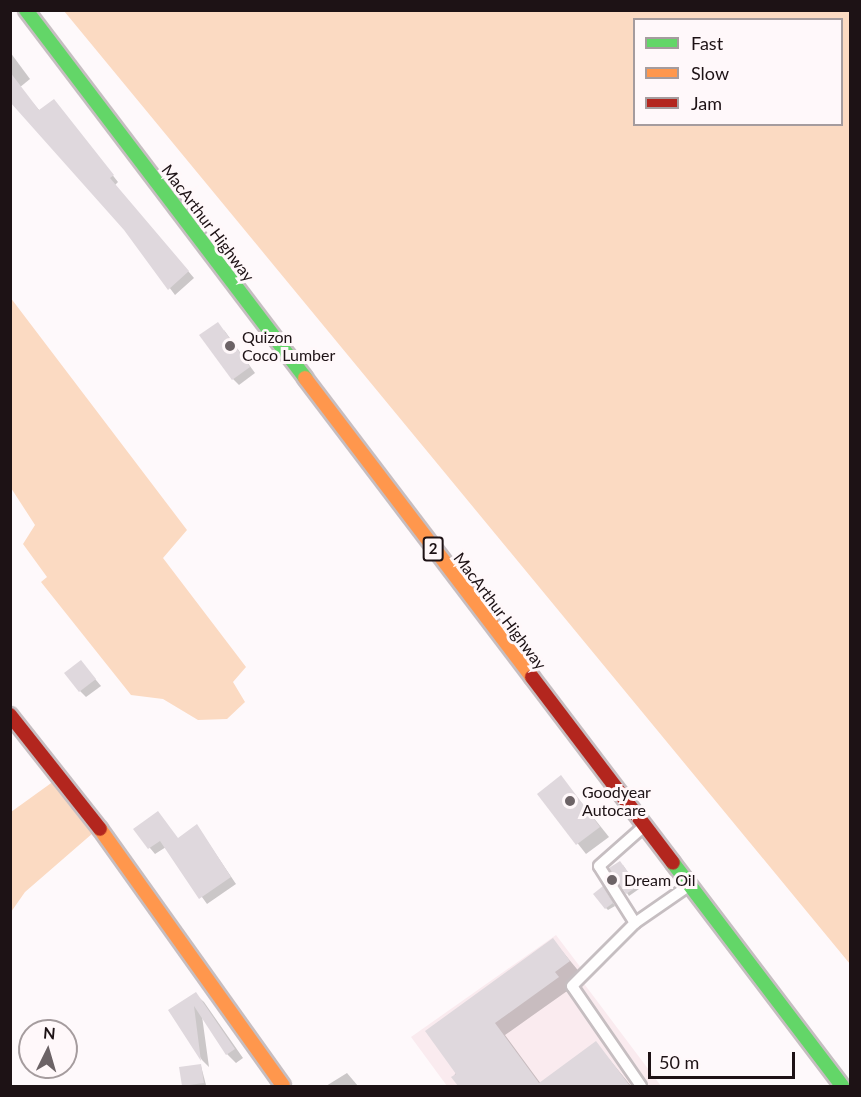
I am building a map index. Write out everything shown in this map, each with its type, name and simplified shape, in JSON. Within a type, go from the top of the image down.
[{"type":"main road","name":"MacArthur Highway","points":[[26,10],[643,827],[692,883],[842,1086]]},
{"type":"main road","points":[[10,715],[132,869],[283,1086]]},
{"type":"lane","points":[[635,923],[599,866],[643,827]]},
{"type":"lane","points":[[641,1086],[572,986],[635,923],[692,883]]},
{"type":"shaded area","points":[[64,11],[850,11],[850,964]]},
{"type":"shaded area","points":[[10,297],[187,530],[163,558],[246,667],[233,682],[245,702],[227,719],[198,720],[163,699],[131,695],[41,582],[47,577],[23,544],[35,525],[11,488]]},
{"type":"shaded area","points":[[54,781],[93,833],[25,892],[11,912],[11,812]]},
{"type":"shaded area","points":[[556,935],[581,968],[576,973],[661,1086],[447,1086],[411,1037]]},
{"type":"building","points":[[10,72],[39,110],[54,99],[114,175],[110,178],[189,271],[168,290],[124,230],[10,102]]},
{"type":"building","points":[[218,322],[250,367],[232,380],[199,335]]},
{"type":"building","points":[[81,660],[96,679],[79,692],[64,673]]},
{"type":"building","points":[[561,775],[600,827],[576,845],[537,794]]},
{"type":"building","points":[[158,811],[178,838],[197,824],[231,877],[199,899],[160,841],[148,849],[133,829]]},
{"type":"building","points":[[620,861],[638,886],[626,894],[609,868]]},
{"type":"building","points":[[603,886],[613,903],[605,909],[593,894]]},
{"type":"building","points":[[553,938],[570,961],[555,972],[559,977],[495,1023],[539,1083],[596,1041],[630,1086],[458,1086],[451,1077],[456,1074],[425,1031]]},
{"type":"building","points":[[196,992],[235,1049],[226,1055],[194,1006],[201,1061],[168,1010]]},
{"type":"building","points":[[201,1064],[204,1083],[182,1086],[179,1067]]},
{"type":"traffic: fast","points":[[26,10],[305,378]]},
{"type":"traffic: fast","points":[[673,863],[842,1086]]},
{"type":"traffic: slow","points":[[305,378],[532,677]]},
{"type":"traffic: slow","points":[[100,829],[283,1086]]},
{"type":"traffic: jam","points":[[532,677],[673,863]]},
{"type":"traffic: jam","points":[[10,715],[100,829]]},
{"type":"place","name":"Quizon Coco Lumber","points":[[230,346]]},
{"type":"place","name":"Goodyear Autocare","points":[[570,801]]},
{"type":"place","name":"Dream Oil","points":[[612,880]]}]
